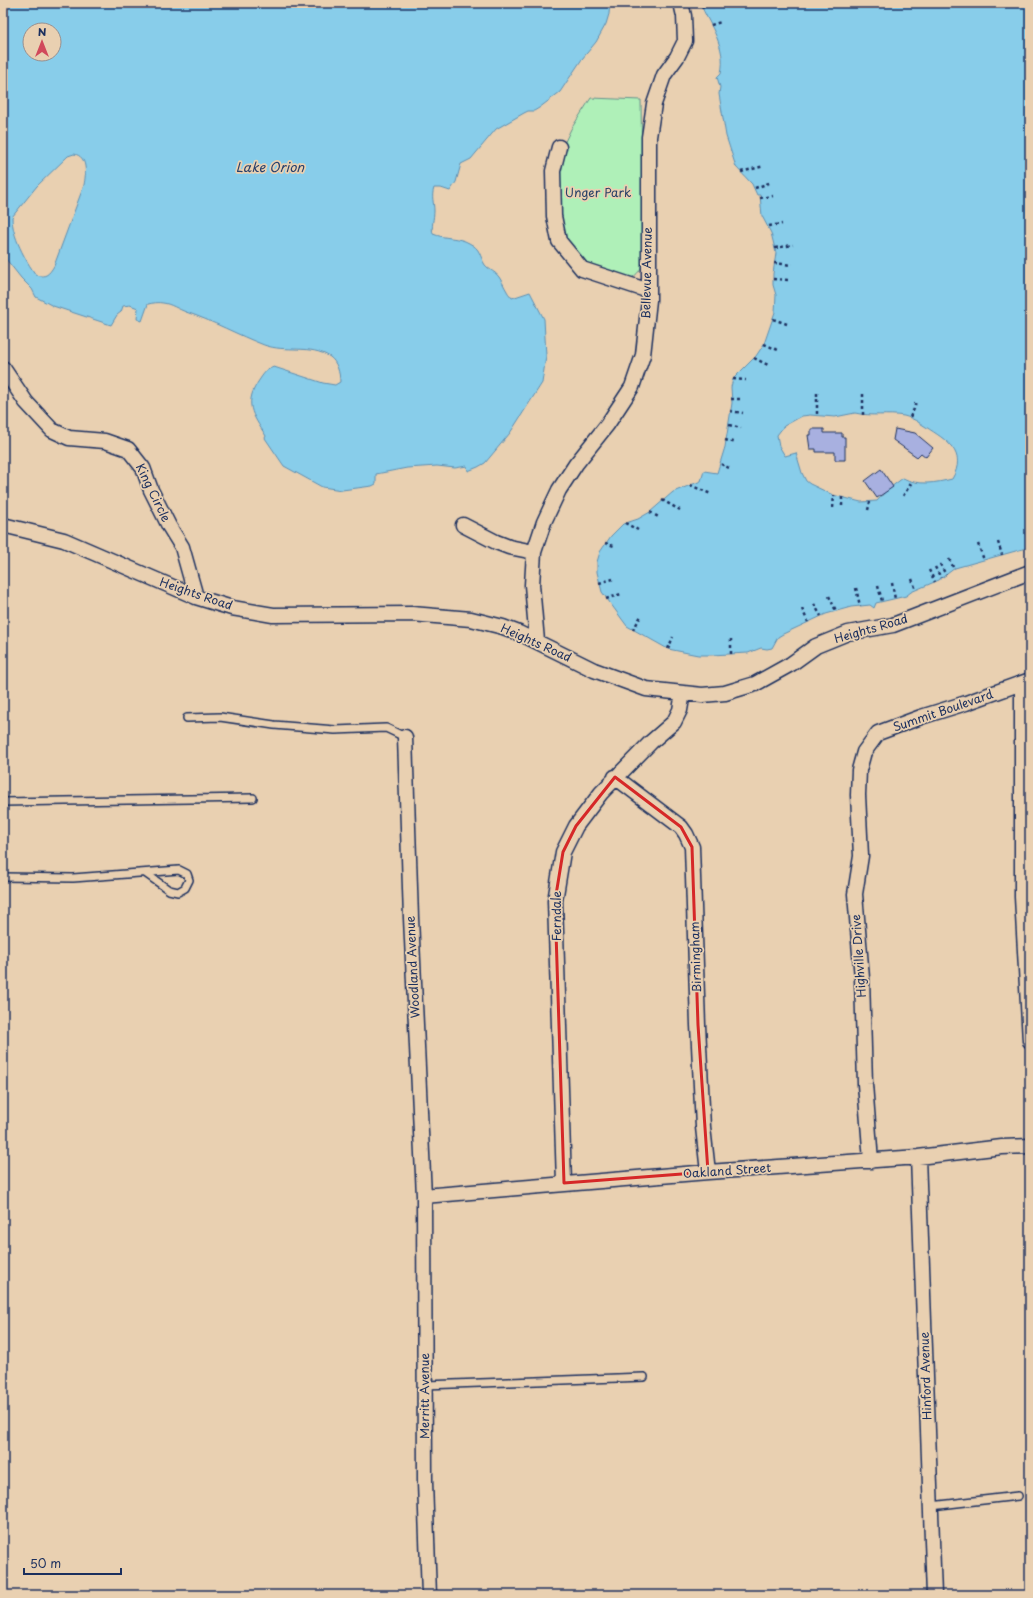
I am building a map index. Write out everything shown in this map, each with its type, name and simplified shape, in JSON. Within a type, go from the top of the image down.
[{"type":"street","name":"Bellevue Avenue","points":[[537,642],[532,585],[534,552],[544,522],[559,490],[576,464],[607,425],[632,387],[643,355],[649,291],[649,136],[654,104],[664,75],[677,57],[685,41],[684,16],[681,3]]},
{"type":"street","points":[[559,147],[553,171],[554,216],[559,241],[582,269],[649,291]]},
{"type":"street","name":"King Circle","points":[[3,368],[26,402],[52,430],[69,438],[105,441],[128,450],[143,468],[151,490],[169,526],[182,547],[196,597]]},
{"type":"street","name":"Heights Road","points":[[3,525],[64,540],[196,597],[232,608],[273,615],[412,614],[471,619],[503,627],[594,670],[646,689],[702,695],[725,693],[754,684],[791,664],[816,646],[848,633],[893,625],[1030,572]]},
{"type":"street","points":[[463,525],[509,547],[534,552]]},
{"type":"street","points":[[1026,682],[1022,897],[1030,1041]]},
{"type":"street","name":"Summit Boulevard","points":[[864,752],[878,733],[1026,682]]},
{"type":"street","name":"Ferndale","points":[[564,1184],[555,901],[563,852],[576,826],[601,793],[615,777],[674,722],[680,710],[683,693]]},
{"type":"street","name":"Woodland Avenue","points":[[405,737],[411,918],[424,1196]]},
{"type":"street","name":"Highville Drive","points":[[864,752],[859,770],[858,795],[862,856],[855,894],[862,978],[864,1084],[871,1161]]},
{"type":"street","name":"Birmingham","points":[[615,777],[681,827],[692,847],[703,1127],[708,1172]]},
{"type":"street","name":"Oakland Street","points":[[424,1196],[708,1172],[871,1161],[1030,1146]]},
{"type":"street","name":"Hinford Avenue","points":[[918,1157],[934,1595]]},
{"type":"street","name":"Merritt Avenue","points":[[424,1196],[425,1482],[429,1595]]},
{"type":"lane","points":[[187,718],[220,717],[274,725],[335,730],[386,728],[405,737]]},
{"type":"lane","points":[[3,802],[253,798]]},
{"type":"lane","points":[[3,877],[73,878],[179,870],[187,874],[189,880],[185,888],[178,892],[169,890],[146,873]]},
{"type":"lane","points":[[425,1385],[644,1377]]},
{"type":"lane","points":[[931,1506],[1018,1496]]},
{"type":"path","points":[[702,8],[710,3]]},
{"type":"path","points":[[711,25],[721,22]]},
{"type":"path","points":[[741,172],[764,166]]},
{"type":"path","points":[[754,188],[772,182]]},
{"type":"path","points":[[760,198],[774,196]]},
{"type":"path","points":[[769,226],[782,224]]},
{"type":"path","points":[[775,248],[793,245]]},
{"type":"path","points":[[774,263],[792,265]]},
{"type":"path","points":[[774,279],[789,280]]},
{"type":"path","points":[[773,319],[787,324]]},
{"type":"path","points":[[764,344],[778,350]]},
{"type":"path","points":[[754,358],[768,365]]},
{"type":"path","points":[[733,378],[746,380]]},
{"type":"path","points":[[816,393],[817,416]]},
{"type":"path","points":[[863,394],[863,415]]},
{"type":"path","points":[[731,399],[743,399]]},
{"type":"path","points":[[910,417],[916,401]]},
{"type":"path","points":[[730,411],[743,414]]},
{"type":"path","points":[[729,425],[741,428]]},
{"type":"path","points":[[726,440],[736,443]]},
{"type":"path","points":[[720,464],[729,468]]},
{"type":"path","points":[[903,496],[907,493],[912,482]]},
{"type":"path","points":[[690,485],[711,494]]},
{"type":"path","points":[[833,508],[834,495]]},
{"type":"path","points":[[842,497],[842,506]]},
{"type":"path","points":[[662,500],[680,510]]},
{"type":"path","points":[[868,510],[870,502]]},
{"type":"path","points":[[650,512],[660,518]]},
{"type":"path","points":[[625,523],[638,530]]},
{"type":"path","points":[[1026,532],[1030,545]]},
{"type":"path","points":[[998,542],[1002,555]]},
{"type":"path","points":[[606,543],[614,546]]},
{"type":"path","points":[[978,544],[984,560]]},
{"type":"path","points":[[949,559],[954,569]]},
{"type":"path","points":[[940,564],[946,575]]},
{"type":"path","points":[[935,567],[941,578]]},
{"type":"path","points":[[929,570],[935,582]]},
{"type":"path","points":[[599,583],[613,579]]},
{"type":"path","points":[[912,579],[916,590]]},
{"type":"path","points":[[892,583],[895,599]]},
{"type":"path","points":[[878,586],[882,601]]},
{"type":"path","points":[[856,588],[860,606]]},
{"type":"path","points":[[606,598],[621,594]]},
{"type":"path","points":[[829,596],[836,611]]},
{"type":"path","points":[[814,604],[821,616]]},
{"type":"path","points":[[802,609],[808,622]]},
{"type":"path","points":[[633,630],[641,616]]},
{"type":"path","points":[[668,649],[673,637]]},
{"type":"path","points":[[731,639],[731,655]]},
{"type":"highlighted area","points":[[615,777],[681,827],[692,847],[698,1025],[708,1172],[564,1183],[555,901],[563,852],[576,826]]},
{"type":"green space","name":"Unger Park","points":[[591,98],[641,100],[643,261],[639,272],[630,279],[588,266],[568,249],[555,215],[562,148],[571,129]]},
{"type":"water","name":"Lake Orion","points":[[3,3],[610,3],[606,24],[596,42],[582,59],[560,92],[534,111],[528,111],[496,129],[471,159],[461,164],[456,182],[450,191],[441,188],[434,188],[433,234],[465,241],[473,245],[478,250],[485,265],[499,277],[512,298],[530,292],[544,319],[546,356],[542,383],[510,433],[485,463],[478,467],[468,471],[467,466],[455,468],[437,466],[407,468],[376,474],[376,484],[372,486],[342,490],[322,487],[284,466],[265,438],[266,436],[253,415],[251,402],[255,387],[260,379],[269,369],[274,367],[323,383],[335,385],[340,382],[338,368],[330,357],[314,351],[264,345],[172,305],[163,303],[148,304],[142,321],[137,319],[138,308],[130,305],[123,306],[121,312],[117,315],[111,325],[53,306],[36,297],[32,289],[6,259],[3,246]],"holes":[[[74,154],[79,155],[85,166],[84,185],[54,266],[47,275],[36,275],[20,248],[14,232],[12,217],[37,186],[68,156]]]},
{"type":"water","points":[[700,3],[1030,3],[1030,547],[955,568],[939,580],[911,592],[906,596],[876,603],[874,608],[870,605],[851,607],[826,614],[778,637],[772,648],[761,648],[748,653],[711,655],[698,655],[668,649],[627,626],[602,592],[597,572],[597,562],[600,552],[611,536],[623,524],[638,519],[650,512],[673,492],[701,481],[704,471],[717,473],[725,447],[732,403],[731,387],[733,379],[756,356],[764,344],[775,312],[776,295],[773,285],[773,274],[776,253],[771,233],[762,216],[760,195],[757,195],[752,184],[736,167],[726,136],[719,94],[720,87],[717,77],[721,73],[722,54],[720,45]],"holes":[[[855,413],[898,415],[907,417],[913,419],[941,437],[952,448],[958,461],[952,479],[933,483],[921,483],[909,481],[903,478],[887,490],[877,501],[861,502],[833,495],[810,484],[806,481],[802,473],[796,453],[785,456],[779,446],[777,435],[784,426],[802,416],[810,415],[835,417]]]},
{"type":"building","points":[[811,429],[824,429],[824,433],[842,433],[842,437],[845,437],[845,460],[835,460],[835,452],[816,452],[816,449],[810,449],[808,435],[811,435]]},
{"type":"building","points":[[895,429],[915,433],[933,448],[926,457],[921,453],[917,457],[893,440]]},
{"type":"building","points":[[881,469],[893,487],[877,498],[865,481]]}]
